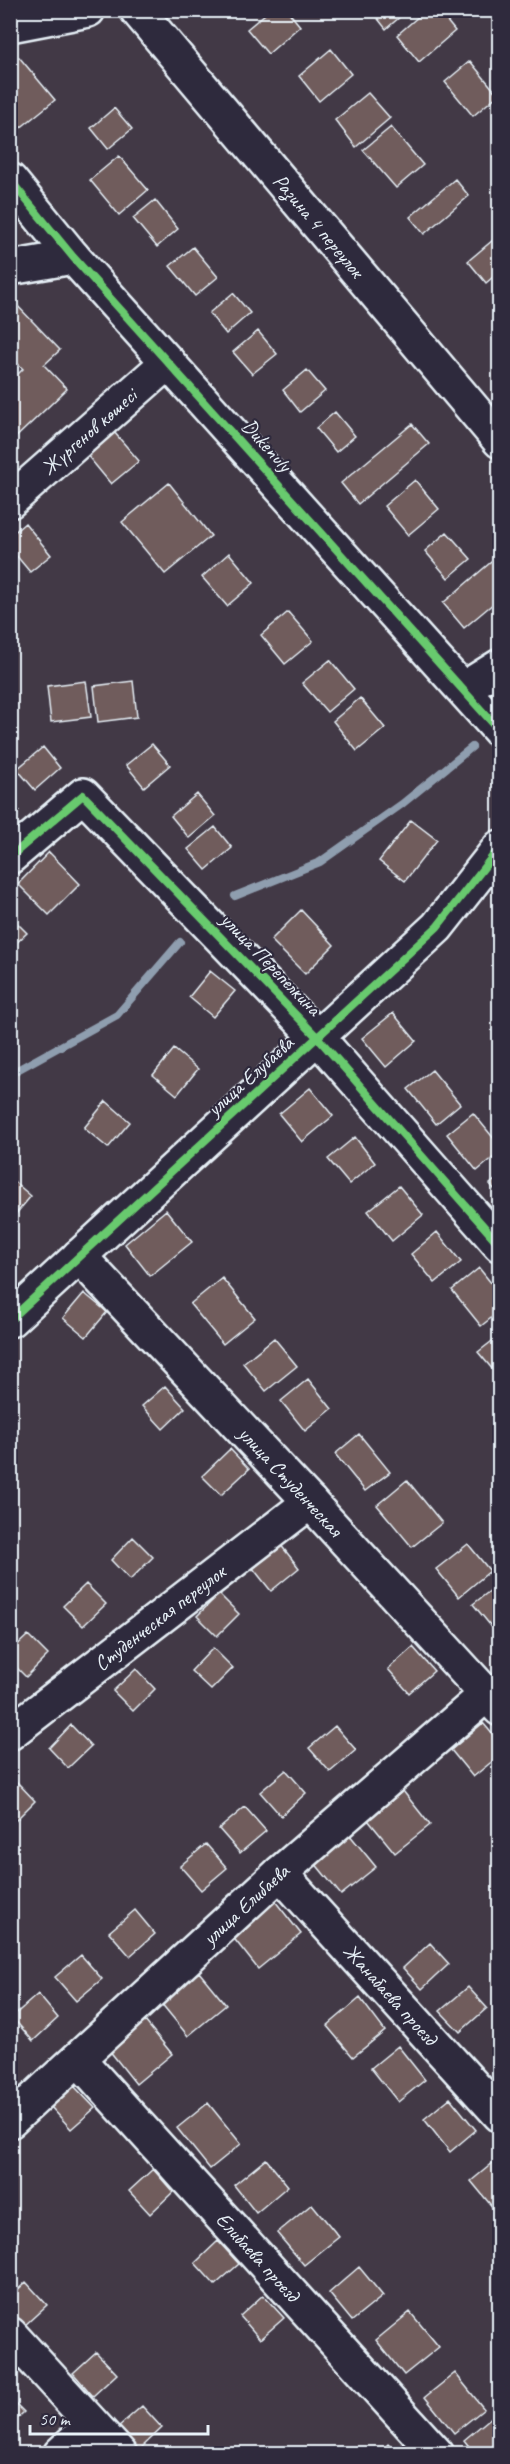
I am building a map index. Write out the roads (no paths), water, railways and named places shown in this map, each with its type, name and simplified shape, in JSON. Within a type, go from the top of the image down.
[{"type":"street","points":[[10,25],[88,10]]},
{"type":"street","name":"Разина 4 переулок","points":[[136,10],[500,441]]},
{"type":"street","name":"Dukenuly","points":[[10,180],[73,257],[500,731]]},
{"type":"street","points":[[10,268],[73,257]]},
{"type":"street","name":"Жүргенов көшесі","points":[[10,501],[168,362]]},
{"type":"street","points":[[463,689],[500,666]]},
{"type":"street","name":"улица Перепелкина","points":[[10,857],[83,795],[318,1038],[500,1245]]},
{"type":"street","name":"улица Елубаева","points":[[10,1320],[437,927],[500,847]]},
{"type":"street","name":"улица Студенческая","points":[[79,1256],[310,1502],[493,1702]]},
{"type":"street","name":"Студенческая переулок","points":[[10,1733],[310,1502]]},
{"type":"street","name":"улица Елибаева","points":[[10,2121],[280,1873],[493,1702]]},
{"type":"street","name":"Жанабаева проезд","points":[[280,1873],[500,2115]]},
{"type":"street","name":"Елибаева проезд","points":[[79,2060],[437,2454]]},
{"type":"street","points":[[10,2334],[120,2454]]},
{"type":"street","points":[[60,2454],[92,2424]]},
{"type":"waterway","points":[[235,896],[320,862],[402,804],[472,747]]},
{"type":"waterway","points":[[10,1074],[117,1015],[180,942]]}]
